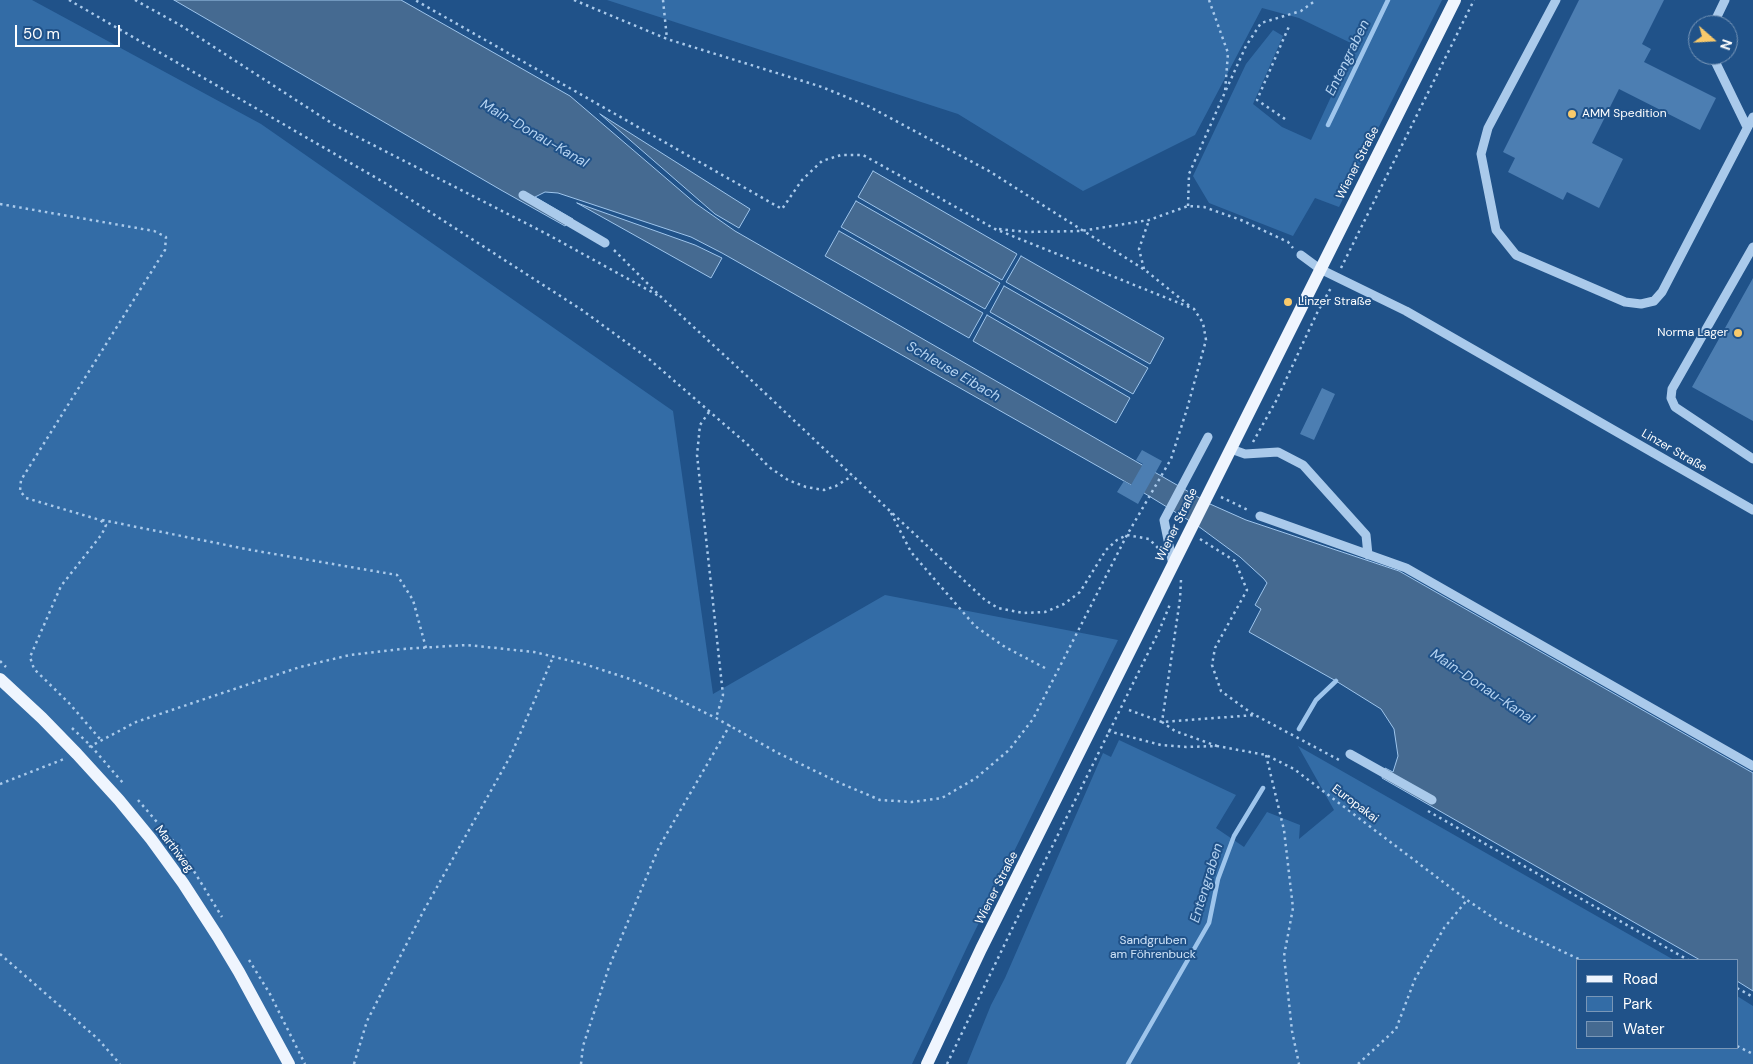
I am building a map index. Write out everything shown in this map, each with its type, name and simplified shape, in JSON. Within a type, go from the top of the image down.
[{"type":"main road","name":"Wiener Straße","points":[[927,1064],[981,949],[1173,565],[1194,536],[1215,493],[1231,449],[1455,0]]},
{"type":"main road","name":"Marthweg","points":[[0,679],[77,754],[134,818],[183,883],[238,972],[289,1064]]},
{"type":"street","points":[[1556,0],[1488,128],[1481,154],[1496,230],[1516,255],[1625,302],[1641,304],[1654,301],[1662,292],[1753,117]]},
{"type":"street","points":[[1718,15],[1725,0]]},
{"type":"street","points":[[1717,65],[1748,127]]},
{"type":"street","points":[[523,196],[605,243]]},
{"type":"street","points":[[1753,247],[1672,389],[1671,398],[1675,407],[1753,459]]},
{"type":"street","name":"Linzer Straße","points":[[1301,256],[1337,278],[1374,294],[1406,311],[1753,510]]},
{"type":"street","points":[[1173,565],[1164,520],[1208,437]]},
{"type":"street","points":[[1231,449],[1245,454],[1278,452],[1304,465],[1366,535],[1368,555]]},
{"type":"street","points":[[1260,516],[1406,568],[1753,766]]},
{"type":"street","points":[[1350,754],[1432,800]]},
{"type":"path","points":[[69,0],[394,189],[582,310],[650,359],[747,444],[769,467],[788,480],[806,487],[824,490],[836,486],[852,476]]},
{"type":"path","points":[[135,0],[180,25],[336,126],[545,234],[662,298]]},
{"type":"path","points":[[415,0],[782,209],[802,180],[822,161],[841,155],[863,155],[995,229],[1194,309]]},
{"type":"path","points":[[0,784],[77,754],[136,722],[300,667],[350,656],[467,645],[534,652],[630,679],[716,718],[778,753],[880,800],[912,802],[942,798],[976,778],[1009,750],[1033,719],[1127,535],[1171,459],[1206,340],[1203,323],[1194,309],[1145,270],[989,171],[868,106],[822,87],[667,39],[574,0]]},
{"type":"path","points":[[663,0],[667,39]]},
{"type":"path","points":[[1209,0],[1228,53],[1225,92]]},
{"type":"path","points":[[1188,206],[1189,174],[1246,46],[1261,23],[1301,11],[1316,0]]},
{"type":"path","points":[[1245,454],[1276,401],[1317,313],[1337,278],[1474,0]]},
{"type":"path","points":[[1285,119],[1257,100],[1290,24]]},
{"type":"path","points":[[0,204],[154,231],[166,237],[166,250],[21,480],[20,491],[26,498],[100,520],[252,550],[397,575],[412,600],[426,648]]},
{"type":"path","points":[[995,229],[1027,232],[1081,231],[1149,220],[1188,206],[1204,207],[1241,220],[1288,242],[1301,256]]},
{"type":"path","points":[[1145,270],[1139,249],[1149,220]]},
{"type":"path","points":[[605,243],[852,476],[986,600],[998,608],[1023,614],[1045,612],[1064,604],[1080,592],[1106,550],[1117,540],[1127,535],[1149,539],[1173,565]]},
{"type":"path","points":[[709,412],[700,425],[697,455],[723,695],[716,718]]},
{"type":"path","points":[[1215,493],[1260,516]]},
{"type":"path","points":[[890,511],[911,552],[976,626],[1005,647],[1045,668]]},
{"type":"path","points":[[100,520],[106,525],[102,534],[61,586],[30,657],[34,669],[69,703],[100,740]]},
{"type":"path","points":[[1194,536],[1235,562],[1247,590],[1215,648],[1212,665],[1221,691],[1255,715],[1343,763]]},
{"type":"path","points":[[1162,722],[1182,575],[1178,584]]},
{"type":"path","points":[[947,1064],[1039,872],[1159,630],[1174,594]]},
{"type":"path","points":[[354,1064],[367,1022],[422,912],[511,755],[553,656]]},
{"type":"path","points":[[1129,710],[1162,722],[1175,731],[1217,746]]},
{"type":"path","points":[[1162,722],[1255,715]]},
{"type":"path","points":[[581,1064],[583,1046],[609,967],[660,847],[730,725]]},
{"type":"path","name":"Europakai","points":[[1093,726],[1162,744],[1186,747],[1217,746],[1266,755],[1294,769],[1467,900],[1501,922],[1579,959]]},
{"type":"path","points":[[1266,755],[1284,830],[1293,908],[1284,956],[1292,1031],[1299,1064]]},
{"type":"path","points":[[1421,807],[1686,959]]},
{"type":"path","points":[[1358,1064],[1396,1029],[1415,980],[1444,928],[1467,900]]},
{"type":"path","points":[[0,954],[98,1039],[120,1064]]},
{"type":"path","points":[[1738,989],[1753,997]]},
{"type":"path","points":[[1738,1046],[1753,1054]]},
{"type":"green space","points":[[0,0],[32,0],[261,124],[673,411],[713,694],[885,595],[1118,640],[968,945],[912,1064],[0,1064]]},
{"type":"green space","points":[[607,0],[1442,0],[1339,207],[1315,198],[1293,236],[1209,203],[1193,176],[1246,64],[1273,30],[1283,36],[1253,104],[1282,127],[1311,140],[1355,45],[1299,18],[1262,8],[1195,135],[1083,191],[958,114]]},
{"type":"green space","name":"Sandgruben am Föhrenbuck","points":[[1119,740],[1236,795],[1216,828],[1244,847],[1267,812],[1300,825],[1299,839],[1334,810],[1298,746],[1672,959],[1576,959],[1576,1049],[1738,1049],[1738,997],[1753,1006],[1753,1064],[967,1064],[991,1005],[1005,978],[1103,753],[1111,757]]},
{"type":"water","points":[[174,0],[401,0],[570,96],[695,203],[735,231],[1210,504],[1246,520],[1399,571],[1753,773],[1753,991],[1738,982],[1738,959],[1698,959],[1382,778],[1385,768],[1393,772],[1398,756],[1394,729],[1381,709],[1336,681],[1249,632],[1261,609],[1255,605],[1267,583],[1240,557],[1198,526],[1131,485],[691,237],[558,193],[545,192],[535,197],[573,219],[565,226]]},
{"type":"water","points":[[600,114],[750,209],[739,228],[715,214]]},
{"type":"water","points":[[873,171],[1017,254],[1002,280],[858,197]]},
{"type":"water","points":[[856,201],[1000,283],[985,309],[841,227]]},
{"type":"water","points":[[577,203],[695,245],[722,258],[711,278]]},
{"type":"water","points":[[839,231],[983,313],[969,338],[825,256]]},
{"type":"water","points":[[1021,256],[1164,338],[1150,364],[1006,282]]},
{"type":"water","points":[[1004,286],[1148,368],[1133,394],[990,312]]},
{"type":"water","points":[[987,315],[1130,398],[1116,423],[973,341]]},
{"type":"building","name":"AMM Spedition","points":[[1579,0],[1664,0],[1642,44],[1651,49],[1644,62],[1716,98],[1700,130],[1619,89],[1592,143],[1623,159],[1599,208],[1567,192],[1563,200],[1508,172],[1515,158],[1503,152]]},
{"type":"building","name":"Norma Lager","points":[[1753,278],[1753,421],[1692,387]]},
{"type":"building","points":[[1322,388],[1335,394],[1314,440],[1300,434]]},
{"type":"building","points":[[1142,450],[1162,461],[1138,504],[1117,492],[1124,481],[1131,485],[1143,464],[1136,460]]},
{"type":"waterway","name":"Entengraben","points":[[1328,125],[1388,0]]},
{"type":"waterway","name":"Entengraben","points":[[1299,729],[1316,700],[1336,681]]},
{"type":"waterway","name":"Entengraben","points":[[1128,1064],[1209,923],[1218,879],[1234,836],[1263,788]]},
{"type":"place","name":"AMM Spedition","points":[[1572,114]]},
{"type":"place","name":"Linzer Straße","points":[[1288,302]]},
{"type":"place","name":"Norma Lager","points":[[1738,333]]},
{"type":"water label","name":"Main-Donau-Kanal","points":[[534,134]]},
{"type":"water label","name":"Schleuse Eibach","points":[[953,372]]},
{"type":"water label","name":"Main-Donau-Kanal","points":[[1482,687]]}]
